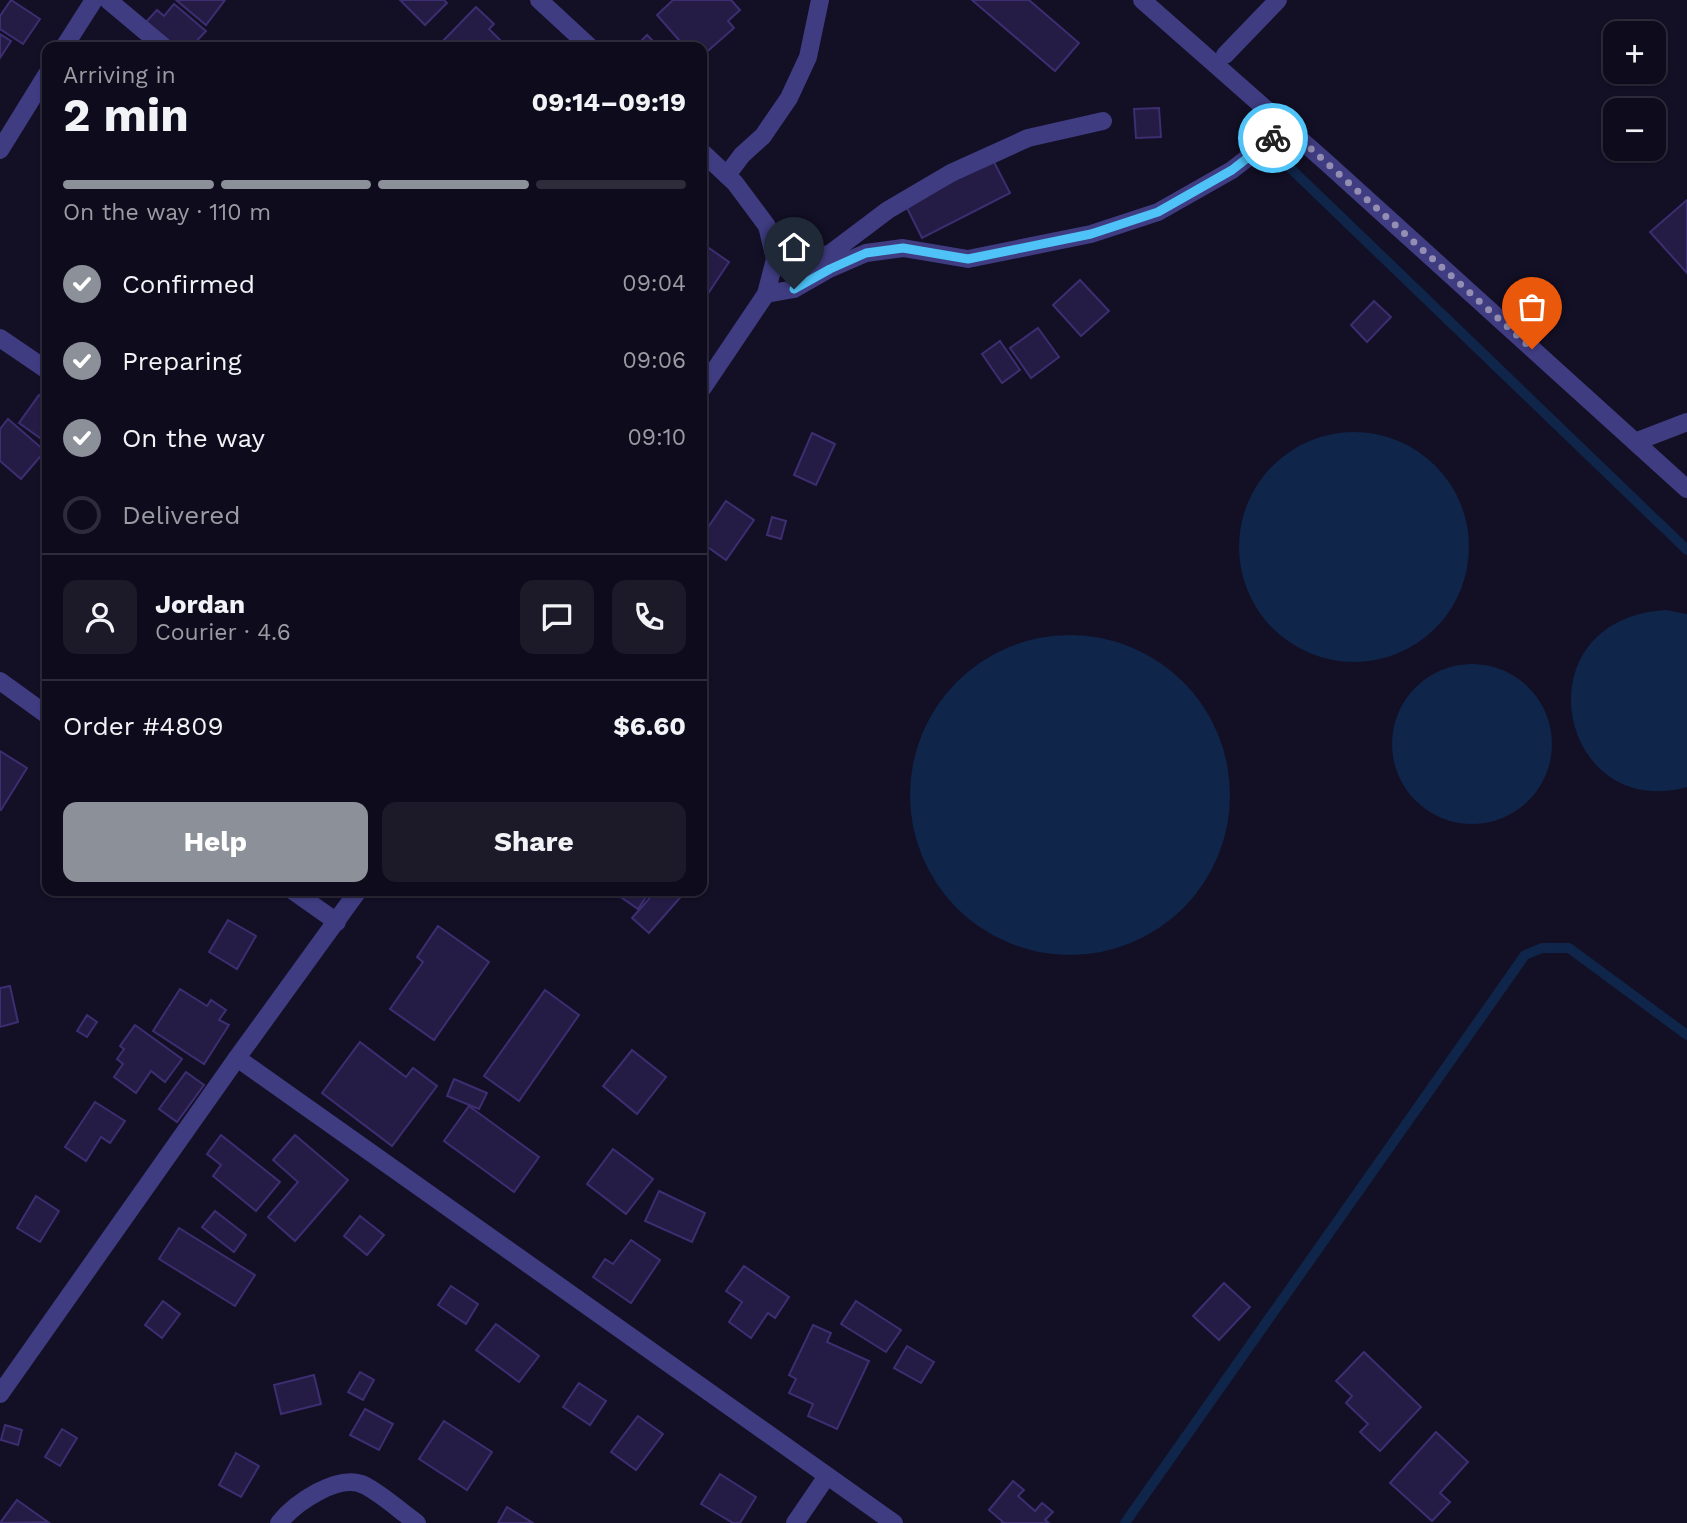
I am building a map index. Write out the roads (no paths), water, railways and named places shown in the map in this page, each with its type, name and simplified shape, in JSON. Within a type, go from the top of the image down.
[{"type":"street","points":[[67,42],[94,0]]},
{"type":"street","points":[[108,0],[158,42]]},
{"type":"street","points":[[540,0],[585,42]]},
{"type":"street","points":[[727,175],[763,136],[789,98],[808,57],[820,0]]},
{"type":"street","points":[[1142,0],[1287,127],[1687,489]]},
{"type":"street","points":[[1225,55],[1278,0]]},
{"type":"street","points":[[0,150],[42,82]]},
{"type":"street","points":[[775,259],[816,258],[831,253],[888,210],[951,173],[1028,138],[1103,121]]},
{"type":"street","points":[[766,294],[794,289],[866,253],[903,248],[968,259],[1102,230],[1158,212],[1232,170],[1287,127]]},
{"type":"street","points":[[707,157],[727,175],[767,226],[775,259],[766,294],[707,382]]},
{"type":"street","points":[[0,338],[42,367]]},
{"type":"street","points":[[1635,442],[1687,422]]},
{"type":"street","points":[[0,681],[42,711]]},
{"type":"street","points":[[300,896],[337,922]]},
{"type":"street","points":[[0,1394],[355,896]]},
{"type":"street","points":[[237,1058],[894,1523]]},
{"type":"street","points":[[795,1523],[827,1476]]},
{"type":"street","points":[[279,1523],[314,1493],[344,1482],[363,1484],[417,1523]]},
{"type":"water","points":[[1354,432],[1398,441],[1427,458],[1443,474],[1464,514],[1469,547],[1460,591],[1443,620],[1427,636],[1387,657],[1354,662],[1310,653],[1281,636],[1265,620],[1244,580],[1239,547],[1248,503],[1265,474],[1281,458],[1321,437]]},
{"type":"water","points":[[1666,610],[1687,614],[1687,787],[1643,790],[1608,776],[1584,749],[1572,715],[1573,679],[1588,647],[1619,622]]},
{"type":"water","points":[[1070,635],[1101,638],[1131,647],[1172,671],[1194,693],[1218,734],[1227,764],[1230,795],[1227,826],[1218,856],[1194,897],[1172,919],[1131,943],[1101,952],[1070,955],[1039,952],[1009,943],[968,919],[946,897],[922,856],[913,826],[910,795],[913,764],[922,734],[946,693],[968,671],[1009,647],[1039,638]]},
{"type":"water","points":[[1472,664],[1503,670],[1528,688],[1546,713],[1552,744],[1546,775],[1528,800],[1503,818],[1472,824],[1441,818],[1416,800],[1398,775],[1392,744],[1398,713],[1416,688],[1441,670]]},
{"type":"waterway","points":[[1286,164],[1687,550]]},
{"type":"waterway","points":[[1125,1523],[1525,955],[1542,948],[1569,948],[1687,1035]]}]
